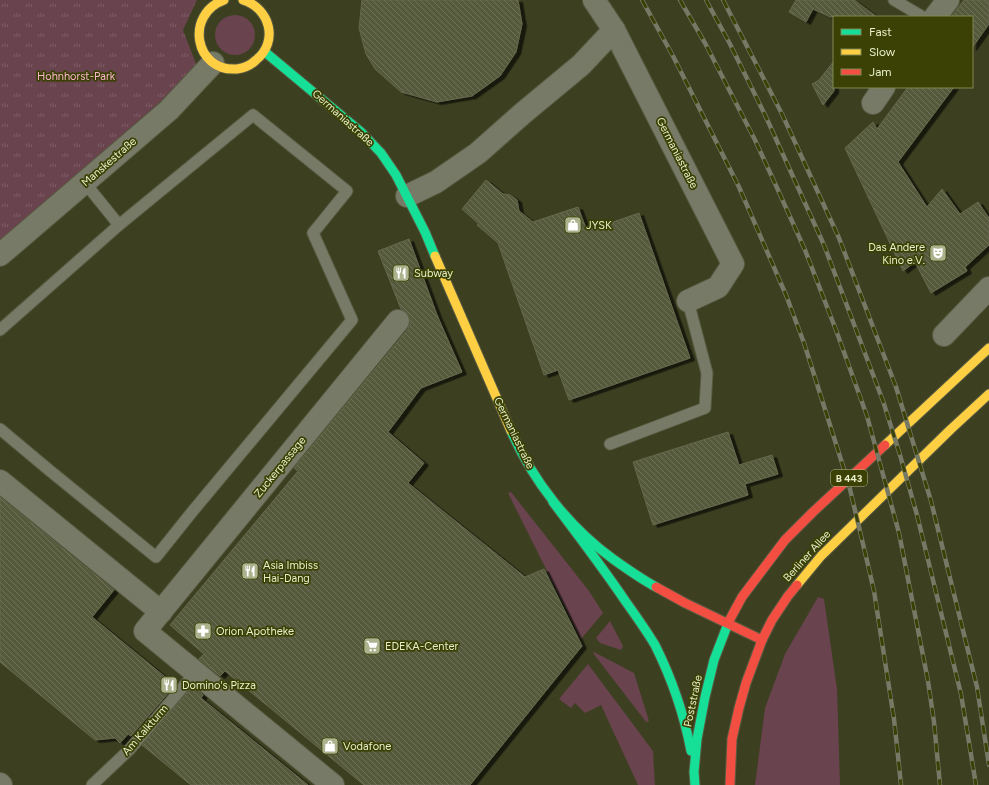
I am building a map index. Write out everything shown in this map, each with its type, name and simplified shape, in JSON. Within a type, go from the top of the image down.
[{"type":"main road","points":[[222,0],[209,8],[202,18],[198,34],[200,45],[206,56],[213,63],[222,68],[234,70],[244,68],[255,63],[265,52],[269,40],[267,22],[261,10],[253,4],[243,0]]},
{"type":"main road","name":"Germaniastraße","points":[[265,52],[361,132],[381,153],[396,176],[426,232],[517,444],[534,474],[553,502],[580,532],[614,561],[634,575],[689,606],[762,640]]},
{"type":"main road","name":"B 443","points":[[727,624],[742,597],[785,540],[989,348]]},
{"type":"main road","name":"Berliner Allee","points":[[730,785],[732,739],[746,683],[762,640],[772,620],[788,596],[821,556],[989,394]]},
{"type":"main road","points":[[553,502],[617,587],[656,649],[668,673],[679,705],[688,737],[694,772]]},
{"type":"main road","name":"Poststraße","points":[[695,785],[694,772],[697,739],[705,696],[714,660],[727,624]]},
{"type":"street","name":"Germaniastraße","points":[[594,0],[614,30],[733,264],[718,287],[688,301]]},
{"type":"street","points":[[936,16],[948,0]]},
{"type":"street","points":[[407,196],[436,182],[478,153],[581,65],[614,30]]},
{"type":"street","name":"Manskestraße","points":[[0,256],[169,110],[213,63]]},
{"type":"street","points":[[944,335],[989,288]]},
{"type":"street","name":"Zuckerpassage","points":[[333,785],[145,631],[398,321]]},
{"type":"street","points":[[0,481],[161,612]]},
{"type":"lane","points":[[894,0],[921,16]]},
{"type":"lane","points":[[0,330],[119,225],[253,115],[347,191],[313,233],[352,320],[228,468],[156,557],[0,429]]},
{"type":"lane","points":[[85,183],[119,225]]},
{"type":"lane","points":[[610,444],[706,408],[707,373],[688,301]]},
{"type":"lane","name":"Am Kalkturm","points":[[92,785],[130,749],[195,673]]},
{"type":"green space","name":"Hohnhorst-Park","points":[[0,0],[197,0],[183,30],[198,69],[0,242]]},
{"type":"green space","points":[[239,15],[246,18],[252,24],[255,35],[254,43],[246,52],[239,55],[231,55],[224,52],[216,43],[215,31],[218,24],[227,16]]},
{"type":"green space","points":[[511,492],[589,591],[603,613],[581,639],[508,493]]},
{"type":"green space","points":[[818,597],[824,599],[837,689],[840,785],[755,785],[765,708],[785,654]]},
{"type":"green space","points":[[610,621],[623,646],[621,650],[600,643],[596,638]]},
{"type":"green space","points":[[594,652],[634,673],[649,721],[646,722],[593,653]]},
{"type":"green space","points":[[588,664],[653,751],[655,785],[638,785],[601,705],[585,713],[575,703],[571,708],[559,699]]},
{"type":"building","points":[[362,0],[518,0],[522,24],[516,52],[500,76],[472,96],[437,102],[401,92],[375,69],[366,54],[359,28]]},
{"type":"building","points":[[796,0],[854,0],[876,16],[830,17],[813,9],[806,22],[789,12]]},
{"type":"building","points":[[964,0],[989,0],[989,24],[973,47],[973,16],[952,16]]},
{"type":"building","points":[[833,62],[834,91],[823,105],[812,84],[819,80]]},
{"type":"building","points":[[907,88],[953,88],[898,162],[927,207],[942,189],[960,214],[978,202],[989,218],[989,245],[965,267],[967,271],[931,293],[915,262],[903,271],[845,148],[873,122],[877,129]]},
{"type":"building","points":[[486,180],[503,194],[510,195],[517,200],[519,211],[533,222],[578,207],[587,231],[639,213],[690,358],[569,400],[558,370],[544,375],[498,243],[477,225],[479,224],[462,209]]},
{"type":"building","points":[[409,239],[437,315],[462,372],[421,388],[388,432],[424,463],[408,483],[525,577],[544,569],[582,646],[470,785],[364,785],[225,671],[220,676],[199,659],[204,654],[170,625],[298,471],[294,468],[408,329],[410,317],[401,309],[378,251]]},
{"type":"building","points":[[728,432],[739,465],[772,455],[778,474],[745,484],[748,495],[653,525],[633,462]]},
{"type":"building","points":[[0,497],[114,590],[92,617],[175,685],[131,736],[128,734],[120,743],[115,738],[95,740],[0,662]]},
{"type":"building","points":[[193,686],[203,695],[201,698],[308,785],[191,785],[142,745]]},
{"type":"railway","points":[[642,0],[673,56],[739,187],[786,295],[804,343],[849,485],[874,591],[894,719],[901,785]]},
{"type":"railway","points":[[680,0],[705,43],[755,140],[805,250],[867,416],[899,533],[928,681],[934,722],[940,785]]},
{"type":"railway","points":[[706,0],[730,44],[766,117],[824,245],[883,401],[917,515],[961,694],[976,785]]},
{"type":"railway","points":[[723,0],[782,114],[839,238],[896,387],[931,501],[977,687],[989,765]]},
{"type":"traffic: fast","points":[[265,52],[361,132],[381,153],[396,175],[425,232],[435,256]]},
{"type":"traffic: fast","points":[[511,431],[530,468],[541,485],[567,518],[582,533],[613,559],[656,587]]},
{"type":"traffic: fast","points":[[553,502],[641,623],[655,645],[677,697],[691,751]]},
{"type":"traffic: fast","points":[[695,785],[694,772],[697,739],[705,697],[714,660],[729,621]]},
{"type":"traffic: slow","points":[[224,0],[212,7],[204,17],[200,29],[200,41],[204,52],[211,61],[222,67],[237,69],[250,65],[263,53],[269,35],[268,26],[260,10],[243,0]]},
{"type":"traffic: slow","points":[[435,256],[511,431]]},
{"type":"traffic: slow","points":[[885,445],[989,348]]},
{"type":"traffic: slow","points":[[797,585],[821,556],[989,394]]},
{"type":"traffic: jam","points":[[729,621],[742,597],[785,540],[885,445]]},
{"type":"traffic: jam","points":[[730,785],[732,739],[746,683],[762,640],[772,620],[797,585]]},
{"type":"traffic: jam","points":[[656,587],[685,603],[762,640]]},
{"type":"place","name":"JYSK","points":[[573,225]]},
{"type":"place","name":"Das Andere Kino e.V.","points":[[938,253]]},
{"type":"place","name":"Subway","points":[[401,273]]},
{"type":"place","name":"Asia Imbiss Hai-Dang","points":[[250,571]]},
{"type":"place","name":"Orion Apotheke","points":[[203,631]]},
{"type":"place","name":"EDEKA-Center","points":[[372,646]]},
{"type":"place","name":"Domino's Pizza","points":[[169,685]]},
{"type":"place","name":"Vodafone","points":[[330,746]]}]
